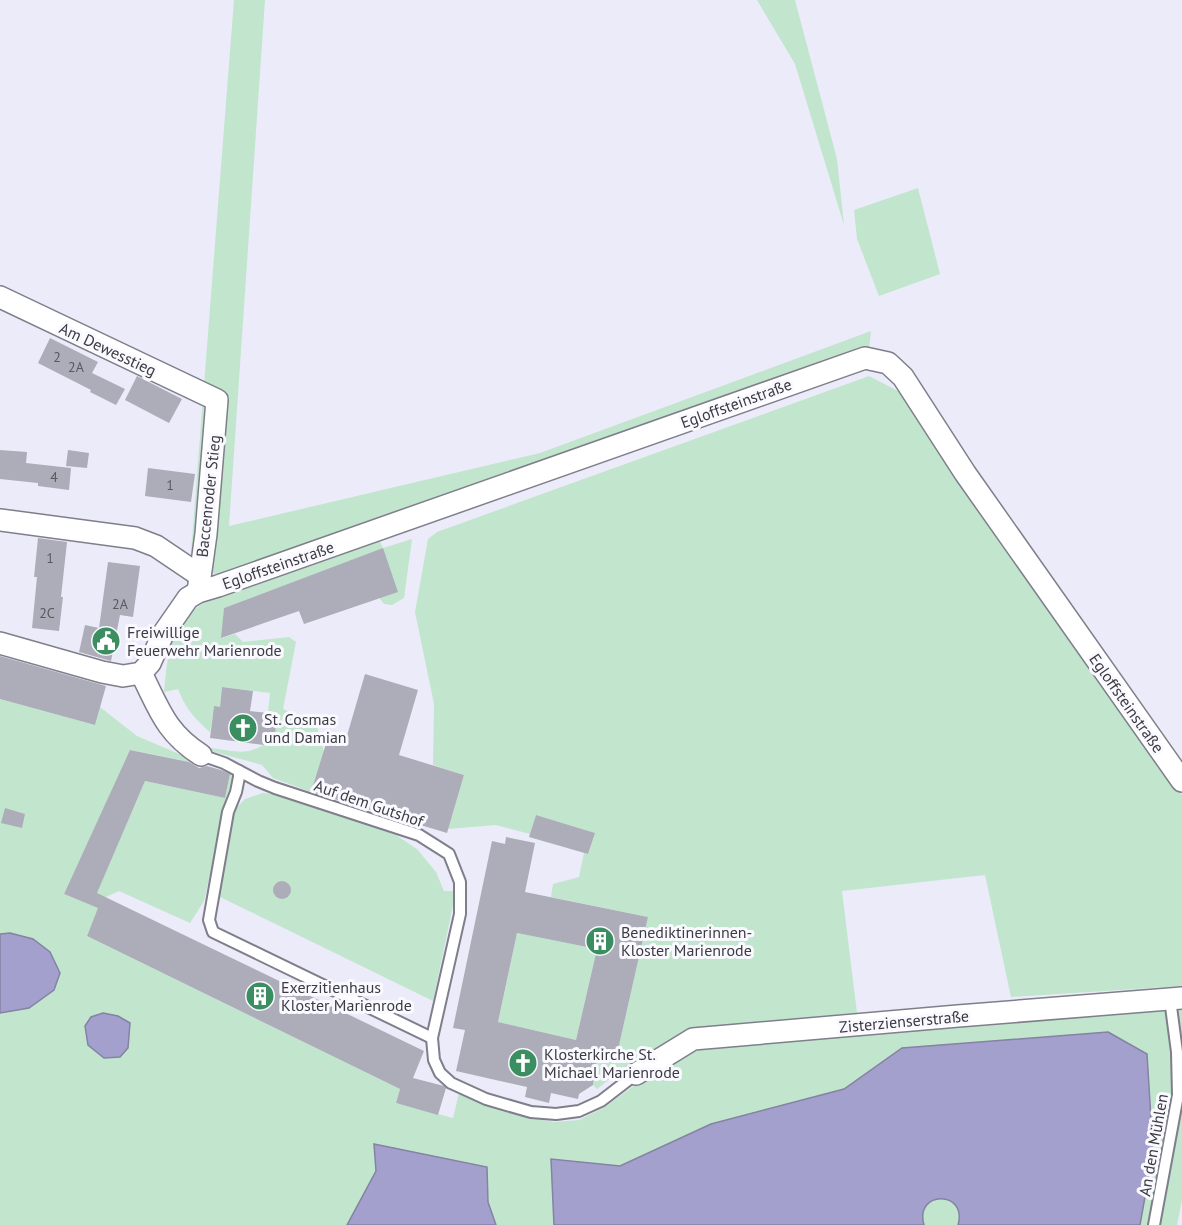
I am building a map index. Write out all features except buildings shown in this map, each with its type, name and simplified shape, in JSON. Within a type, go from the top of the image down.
[{"type":"street","name":"Am Dewesstieg","points":[[0,297],[217,400]]},
{"type":"street","name":"Egloffsteinstraße","points":[[141,673],[150,663],[163,634],[199,584],[218,586],[865,358],[888,363],[903,377],[965,473],[1182,782]]},
{"type":"street","name":"Baccenroder Stieg","points":[[199,584],[206,534],[217,400]]},
{"type":"street","points":[[0,520],[135,538],[156,546],[199,584]]},
{"type":"street","points":[[0,643],[102,672],[123,676],[141,673],[162,718],[178,738],[201,755]]},
{"type":"street","name":"Zisterzienserstraße","points":[[636,1074],[693,1040],[1176,999]]},
{"type":"lane","name":"Auf dem Gutshof","points":[[201,755],[224,763],[275,788],[419,835],[449,854],[460,882],[460,914],[432,1038],[437,1067],[440,1073],[452,1083],[486,1099],[531,1112],[556,1114],[579,1111],[601,1101],[636,1074]]},
{"type":"lane","points":[[239,771],[236,792],[228,812],[209,920],[213,932],[432,1038]]},
{"type":"lane","name":"An den Mühlen","points":[[1154,1225],[1178,1095],[1176,999]]},
{"type":"green space","points":[[234,0],[265,0],[229,526],[540,453],[871,331],[869,349],[225,577],[213,573],[191,552]]},
{"type":"green space","points":[[757,0],[795,0],[837,159],[844,225],[795,64]]},
{"type":"green space","points":[[918,188],[940,274],[879,296],[857,239],[854,210]]},
{"type":"green space","points":[[869,376],[898,391],[1182,795],[1182,986],[1011,997],[985,875],[842,891],[857,1013],[689,1028],[633,1064],[629,1072],[623,1076],[615,1075],[597,1089],[593,1085],[595,1073],[588,1055],[605,1059],[607,1052],[617,1053],[648,917],[551,897],[553,884],[579,877],[584,853],[588,854],[594,833],[536,815],[530,834],[496,825],[448,829],[464,775],[433,765],[434,704],[415,612],[428,539],[437,532]]},
{"type":"green space","points":[[379,539],[383,548],[412,539],[404,598],[392,605],[384,604],[380,599],[382,549],[224,608],[222,638],[235,634],[243,642],[289,637],[296,642],[283,709],[317,726],[324,752],[311,792],[273,778],[262,765],[211,751],[211,748],[244,752],[258,748],[275,737],[276,724],[268,713],[270,693],[222,687],[220,707],[214,707],[210,732],[191,713],[178,689],[164,692],[170,649],[183,620],[211,598]]},
{"type":"green space","points":[[0,699],[95,725],[100,707],[137,736],[205,765],[131,750],[64,894],[91,905],[145,781],[225,798],[230,770],[234,779],[204,901],[190,923],[119,891],[106,897],[98,909],[87,936],[400,1089],[396,1103],[453,1118],[459,1093],[483,1104],[527,1117],[554,1122],[579,1120],[605,1107],[643,1079],[696,1050],[959,1023],[1182,1010],[1182,1200],[1177,1225],[1140,1225],[1153,1152],[902,1048],[844,1089],[711,1124],[620,1166],[552,1159],[554,1225],[496,1225],[488,1202],[487,1167],[374,1145],[376,1171],[347,1225],[0,1225],[0,1013],[29,1007],[54,990],[50,952],[26,937],[0,934]]},
{"type":"green space","points":[[263,793],[291,796],[396,835],[417,849],[436,872],[444,891],[456,891],[433,1001],[218,896],[235,809],[245,799]]},
{"type":"green space","points":[[517,933],[597,949],[576,1040],[498,1022]]},
{"type":"green space","points":[[941,1198],[956,1207],[959,1215],[958,1225],[924,1225],[925,1207]]},
{"type":"shaded area","points":[[10,933],[33,939],[50,952],[60,973],[54,990],[29,1008],[0,1013],[0,934]]},
{"type":"shaded area","points":[[103,1013],[118,1016],[130,1023],[128,1048],[120,1057],[104,1058],[88,1045],[85,1026],[91,1017]]},
{"type":"shaded area","points":[[1108,1032],[1147,1054],[1153,1152],[1140,1225],[958,1225],[959,1214],[956,1205],[949,1200],[941,1199],[933,1200],[927,1205],[923,1214],[924,1225],[554,1225],[551,1159],[620,1166],[711,1124],[844,1089],[902,1048]]},
{"type":"shaded area","points":[[374,1144],[487,1167],[488,1202],[496,1225],[347,1225],[376,1171]]},
{"type":"place","name":"Freiwillige Feuerwehr Marienrode","points":[[106,641]]},
{"type":"place","name":"St. Cosmas und Damian","points":[[243,728]]},
{"type":"place","name":"Benediktinerinnen- Kloster Marienrode","points":[[600,941]]},
{"type":"place","name":"Exerzitienhaus Kloster Marienrode","points":[[260,996]]},
{"type":"place","name":"Klosterkirche St. Michael Marienrode","points":[[523,1063]]}]
